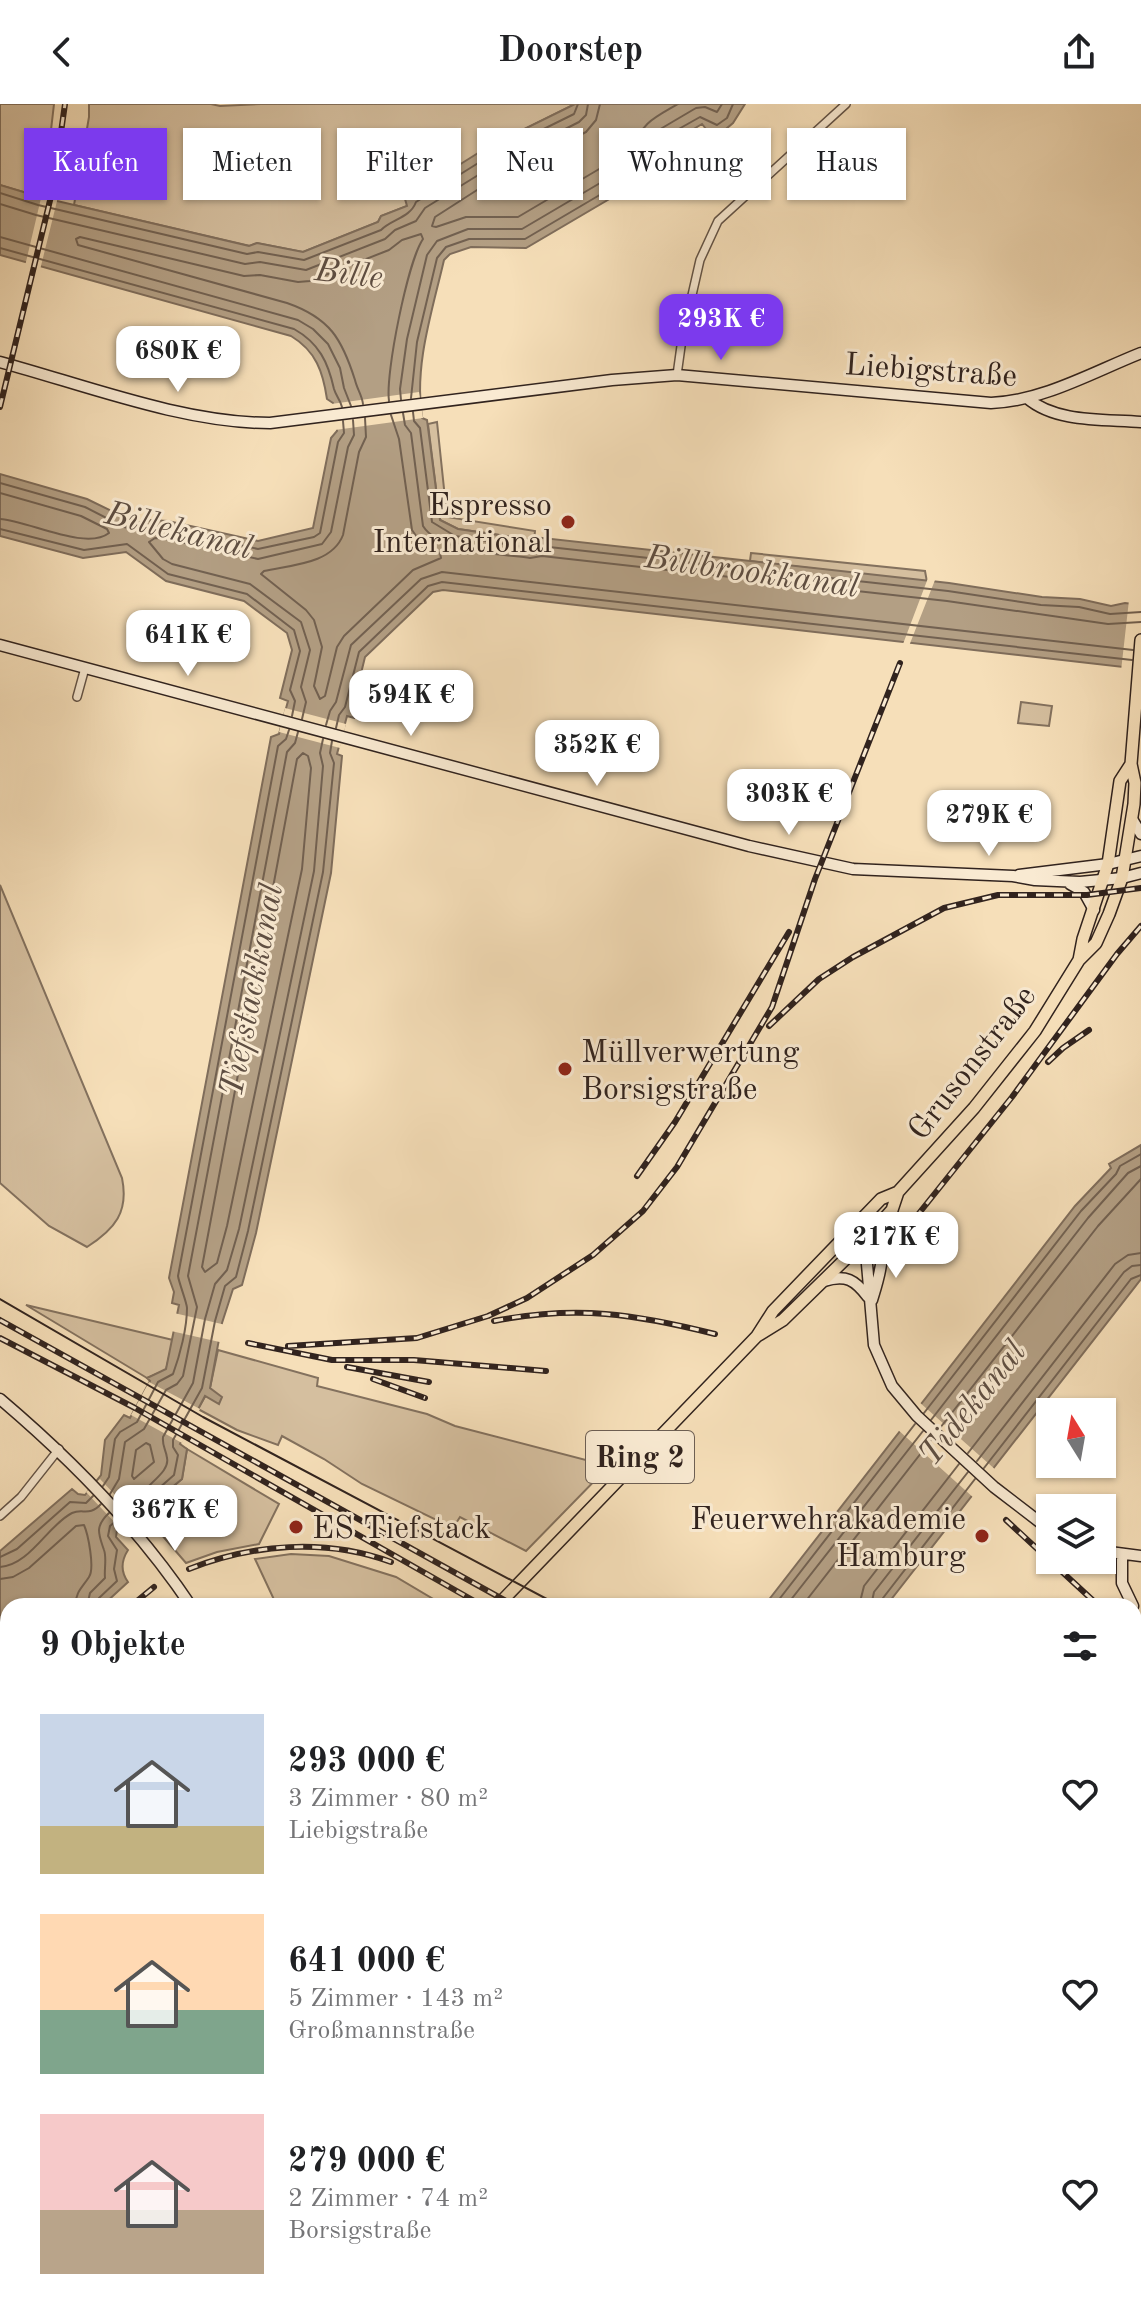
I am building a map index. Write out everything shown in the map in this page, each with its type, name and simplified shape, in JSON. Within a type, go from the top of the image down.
[{"type":"main road","name":"Ring 2","points":[[1122,878],[1135,783],[1131,764],[1141,640]]},
{"type":"main road","name":"Ring 2","points":[[1108,864],[1120,781],[1131,764]]},
{"type":"main road","name":"Grusonstraße","points":[[1079,960],[1108,864]]},
{"type":"main road","name":"Grusonstraße","points":[[757,1336],[783,1320],[866,1239],[892,1210],[898,1192],[974,1108],[1019,1052],[1079,960],[1096,943],[1122,878]]},
{"type":"main road","name":"Grusonstraße","points":[[505,1598],[757,1336],[773,1311],[881,1199],[898,1192]]},
{"type":"street","points":[[677,375],[700,260],[718,221],[846,104]]},
{"type":"street","points":[[1027,398],[1141,353]]},
{"type":"street","name":"Liebigstraße","points":[[0,362],[215,420],[270,423],[612,380],[677,375],[991,403],[1027,398],[1037,407],[1056,414],[1141,422]]},
{"type":"street","points":[[0,645],[841,868],[1013,876],[1064,882],[1104,881],[1141,873]]},
{"type":"street","points":[[77,697],[85,668]]},
{"type":"street","points":[[1132,819],[1141,834]]},
{"type":"street","points":[[1013,876],[1108,864],[1141,856]]},
{"type":"street","points":[[1064,882],[1084,892],[1094,910]]},
{"type":"street","points":[[863,1218],[880,1236],[882,1250],[879,1280],[871,1302]]},
{"type":"street","points":[[863,1218],[874,1345],[887,1376],[906,1405],[994,1487],[1036,1519]]},
{"type":"street","points":[[824,1281],[838,1277],[851,1279],[871,1302]]},
{"type":"street","points":[[0,1399],[59,1449],[93,1485],[128,1523],[185,1598]]},
{"type":"street","points":[[0,1516],[21,1497],[59,1449]]},
{"type":"street","points":[[1116,1554],[1141,1556]]},
{"type":"street","points":[[1122,1555],[1122,1583],[1130,1598]]},
{"type":"shaded area","points":[[0,104],[54,104],[51,128],[24,128],[24,192],[0,185]]},
{"type":"shaded area","points":[[89,104],[575,104],[526,128],[477,128],[477,155],[461,166],[461,128],[337,128],[337,200],[415,200],[381,216],[378,222],[303,252],[257,243],[250,246],[74,205],[75,200],[167,200],[167,128],[87,128]]},
{"type":"shaded area","points":[[437,422],[447,517],[535,531],[534,540],[458,529],[440,520],[428,424]]},
{"type":"shaded area","points":[[751,553],[925,571],[927,582],[750,561]]},
{"type":"shaded area","points":[[1021,702],[1052,706],[1049,726],[1018,723]]},
{"type":"shaded area","points":[[0,885],[122,1178],[123,1201],[118,1218],[87,1247],[49,1226],[0,1183]]},
{"type":"shaded area","points":[[26,1305],[173,1340],[166,1370],[147,1378]]},
{"type":"shaded area","points":[[218,1350],[318,1378],[317,1386],[609,1466],[526,1551],[460,1517],[453,1528],[362,1484],[282,1436],[278,1445],[237,1430],[198,1409],[210,1388]]},
{"type":"shaded area","points":[[187,1449],[279,1504],[259,1544],[217,1552],[186,1563],[148,1519],[164,1494],[182,1479]]},
{"type":"shaded area","points":[[291,1554],[329,1556],[396,1577],[431,1598],[273,1598],[255,1559]]},
{"type":"water","points":[[575,104],[745,104],[727,128],[705,128],[702,124],[695,128],[599,128],[599,200],[608,200],[526,248],[471,247],[450,254],[444,260],[420,378],[422,418],[427,420],[440,520],[458,529],[533,540],[534,537],[949,583],[1042,597],[1080,599],[1111,606],[1125,603],[1141,605],[1141,669],[443,590],[433,592],[365,657],[353,706],[354,718],[347,716],[337,754],[342,756],[331,873],[256,1233],[242,1285],[233,1289],[222,1323],[210,1388],[222,1397],[219,1404],[205,1396],[180,1444],[187,1449],[182,1479],[164,1494],[148,1519],[141,1511],[134,1510],[132,1513],[135,1516],[117,1530],[116,1537],[128,1550],[122,1566],[128,1582],[111,1598],[0,1598],[0,1551],[72,1489],[85,1495],[101,1475],[105,1440],[124,1415],[130,1418],[150,1381],[147,1378],[166,1369],[179,1305],[172,1303],[174,1292],[169,1278],[271,737],[279,734],[288,701],[280,698],[292,650],[287,633],[244,601],[166,581],[126,552],[83,558],[0,536],[0,474],[87,499],[143,523],[168,521],[258,541],[313,528],[331,438],[337,431],[333,403],[327,399],[317,363],[307,348],[291,336],[0,255],[0,185],[24,192],[24,200],[53,200],[249,246],[257,243],[303,252],[378,222],[381,216],[407,206],[405,200],[461,200],[461,164],[477,154],[477,200],[583,200],[583,128],[526,128]]},
{"type":"water","name":"Tidekanal","points":[[1141,1145],[1141,1279],[1048,1398],[1036,1398],[1036,1414],[892,1598],[770,1598],[1075,1206],[1111,1168],[1109,1164]]},
{"type":"pier","points":[[41,200],[57,200],[40,270],[25,266]]},
{"type":"pier","points":[[419,392],[423,418],[335,430],[331,404]]},
{"type":"pier","points":[[928,578],[935,580],[909,646],[903,644]]},
{"type":"pier","points":[[1129,600],[1141,601],[1141,673],[1121,671]]},
{"type":"pier","points":[[285,708],[346,724],[340,748],[279,732]]},
{"type":"pier","points":[[174,1313],[226,1325],[224,1343],[171,1331]]},
{"type":"pier","points":[[149,1382],[200,1409],[182,1443],[131,1415]]},
{"type":"pier","points":[[918,1401],[997,1471],[975,1499],[897,1429]]},
{"type":"pier","points":[[100,1479],[135,1516],[121,1529],[86,1492]]},
{"type":"tram line","points":[[0,1299],[203,1417],[545,1598]]},
{"type":"railway","points":[[0,407],[53,188],[65,104]]},
{"type":"railway","points":[[288,1346],[417,1338],[488,1316],[527,1298],[593,1255],[643,1211],[677,1167],[772,1007],[815,879],[900,663]]},
{"type":"railway","points":[[769,1026],[819,979],[944,908],[998,895],[1087,895],[1141,888]]},
{"type":"railway","points":[[904,1232],[1012,1097],[1141,926]]},
{"type":"railway","points":[[637,1176],[675,1122],[789,932]]},
{"type":"railway","points":[[1048,1062],[1089,1030]]},
{"type":"railway","points":[[494,1321],[552,1313],[606,1314],[658,1321],[715,1334]]},
{"type":"railway","points":[[0,1320],[501,1598]]},
{"type":"railway","points":[[0,1338],[135,1408],[469,1598]]},
{"type":"railway","points":[[248,1343],[332,1360],[414,1360],[546,1371]]},
{"type":"railway","points":[[347,1367],[429,1382]]},
{"type":"railway","points":[[373,1379],[425,1398]]},
{"type":"railway","points":[[1006,1520],[1090,1598]]},
{"type":"railway","points":[[189,1569],[238,1554],[289,1547],[341,1549],[391,1562]]},
{"type":"railway","points":[[141,1598],[154,1587]]},
{"type":"place","name":"Espresso International","points":[[568,522]]},
{"type":"place","name":"Müllverwertung Borsigstraße","points":[[565,1069]]},
{"type":"place","name":"ES Tiefstack","points":[[296,1527]]},
{"type":"place","name":"Feuerwehrakademie Hamburg","points":[[982,1536]]},
{"type":"water label","name":"Bille","points":[[349,272]]},
{"type":"water label","name":"Billekanal","points":[[179,529]]},
{"type":"water label","name":"Billbrookkanal","points":[[752,570]]},
{"type":"water label","name":"Tiefstackkanal","points":[[250,990]]}]
